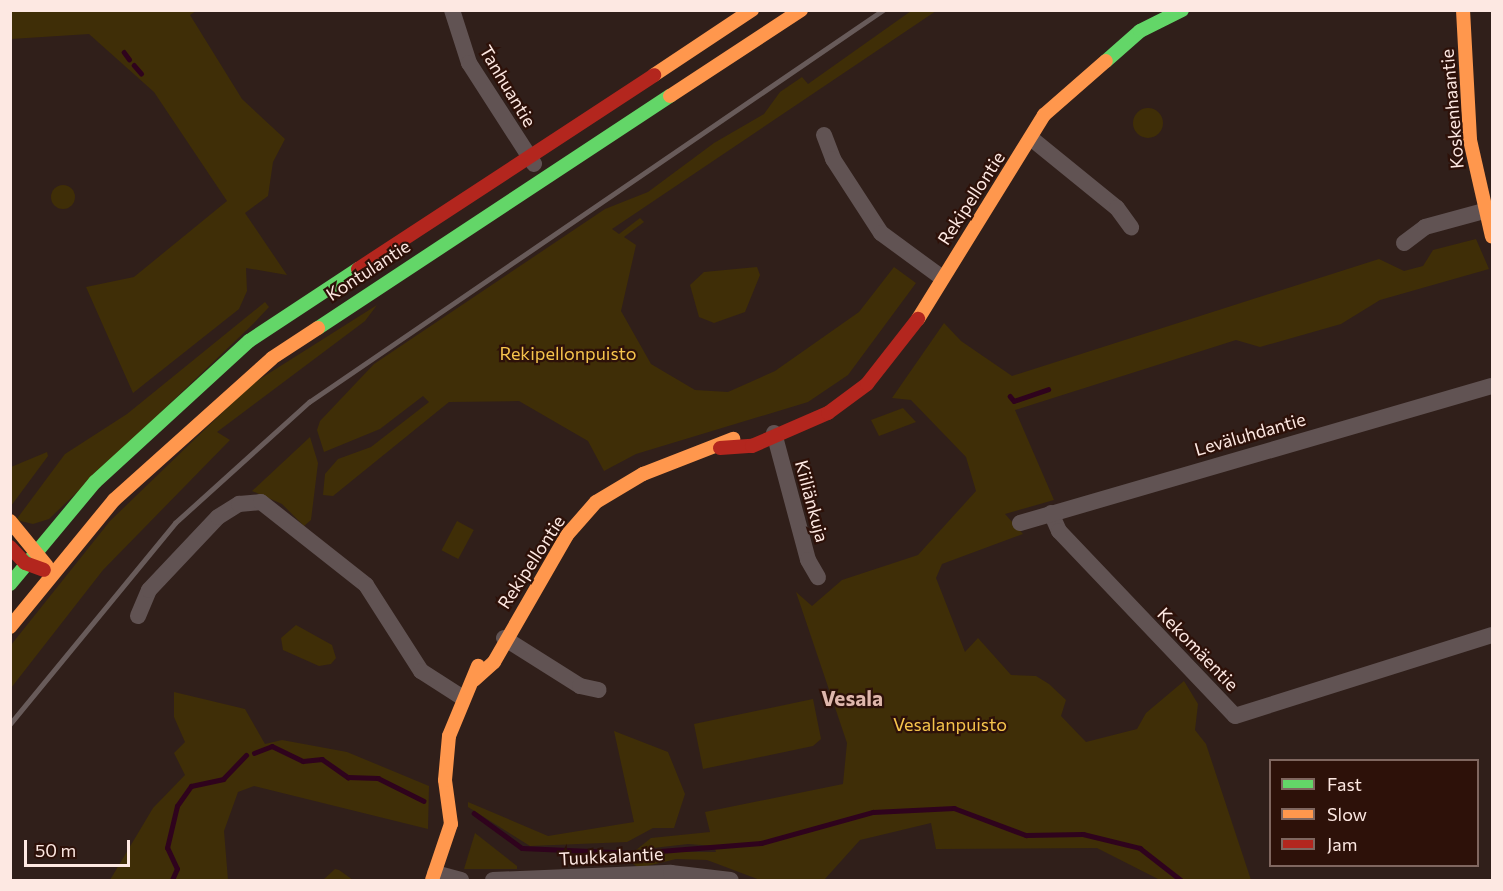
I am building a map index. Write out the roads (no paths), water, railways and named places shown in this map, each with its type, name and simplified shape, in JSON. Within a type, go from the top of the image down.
[{"type":"main road","name":"Kontulantie","points":[[10,584],[38,548],[146,431],[249,341],[528,155],[752,10]]},
{"type":"main road","name":"Kontulantie","points":[[10,627],[114,500],[235,388],[330,315],[801,10]]},
{"type":"main road","name":"Rekipellontie","points":[[433,877],[445,837],[441,809],[446,796],[448,746],[463,698],[474,680],[494,662],[504,638],[567,535],[596,502],[643,474],[720,448],[736,450],[850,399],[882,368],[915,319],[928,307],[941,277],[1032,139],[1054,123],[1065,100],[1116,51],[1168,13],[1182,10]]},
{"type":"main road","name":"Koskenhaantie","points":[[1463,10],[1467,114],[1484,212],[1492,237]]},
{"type":"main road","points":[[10,521],[38,548],[52,573]]},
{"type":"main road","points":[[10,547],[25,564],[52,573]]},
{"type":"street","name":"Tanhuantie","points":[[452,10],[469,63],[543,177]]},
{"type":"street","points":[[825,135],[833,159],[881,232],[941,277]]},
{"type":"street","points":[[1032,139],[1117,208],[1131,227]]},
{"type":"street","points":[[1404,243],[1425,227],[1484,212]]},
{"type":"street","name":"Leväluhdantie","points":[[1020,523],[1492,386]]},
{"type":"street","name":"Kiiliänkuja","points":[[774,433],[808,560],[818,578]]},
{"type":"street","points":[[138,616],[149,590],[218,517],[239,504],[261,502],[366,585],[421,671],[463,698]]},
{"type":"street","name":"Kekomäentie","points":[[1051,513],[1059,531],[1235,716],[1492,636]]},
{"type":"street","points":[[504,638],[580,687],[599,690]]},
{"type":"street","name":"Tuukkalantie","points":[[493,880],[698,873],[731,880]]},
{"type":"street","points":[[433,877],[461,880]]},
{"type":"waterway","points":[[124,52],[129,59]]},
{"type":"waterway","points":[[134,65],[141,73]]},
{"type":"waterway","points":[[1010,396],[1014,401],[1048,389]]},
{"type":"waterway","points":[[254,753],[272,746],[303,761],[322,759],[348,777],[378,778],[424,801]]},
{"type":"waterway","points":[[172,880],[177,869],[167,848],[177,806],[191,786],[223,779],[246,755]]},
{"type":"waterway","points":[[474,813],[522,848],[635,853],[761,843],[873,812],[954,808],[1026,835],[1083,834],[1140,848],[1181,880]]},
{"type":"railway","points":[[10,724],[175,523],[309,402],[883,10]]},
{"type":"district","name":"Vesala","points":[[852,698]]},
{"type":"park label","name":"Rekipellonpuisto","points":[[568,353]]},
{"type":"park label","name":"Vesalanpuisto","points":[[950,724]]}]
